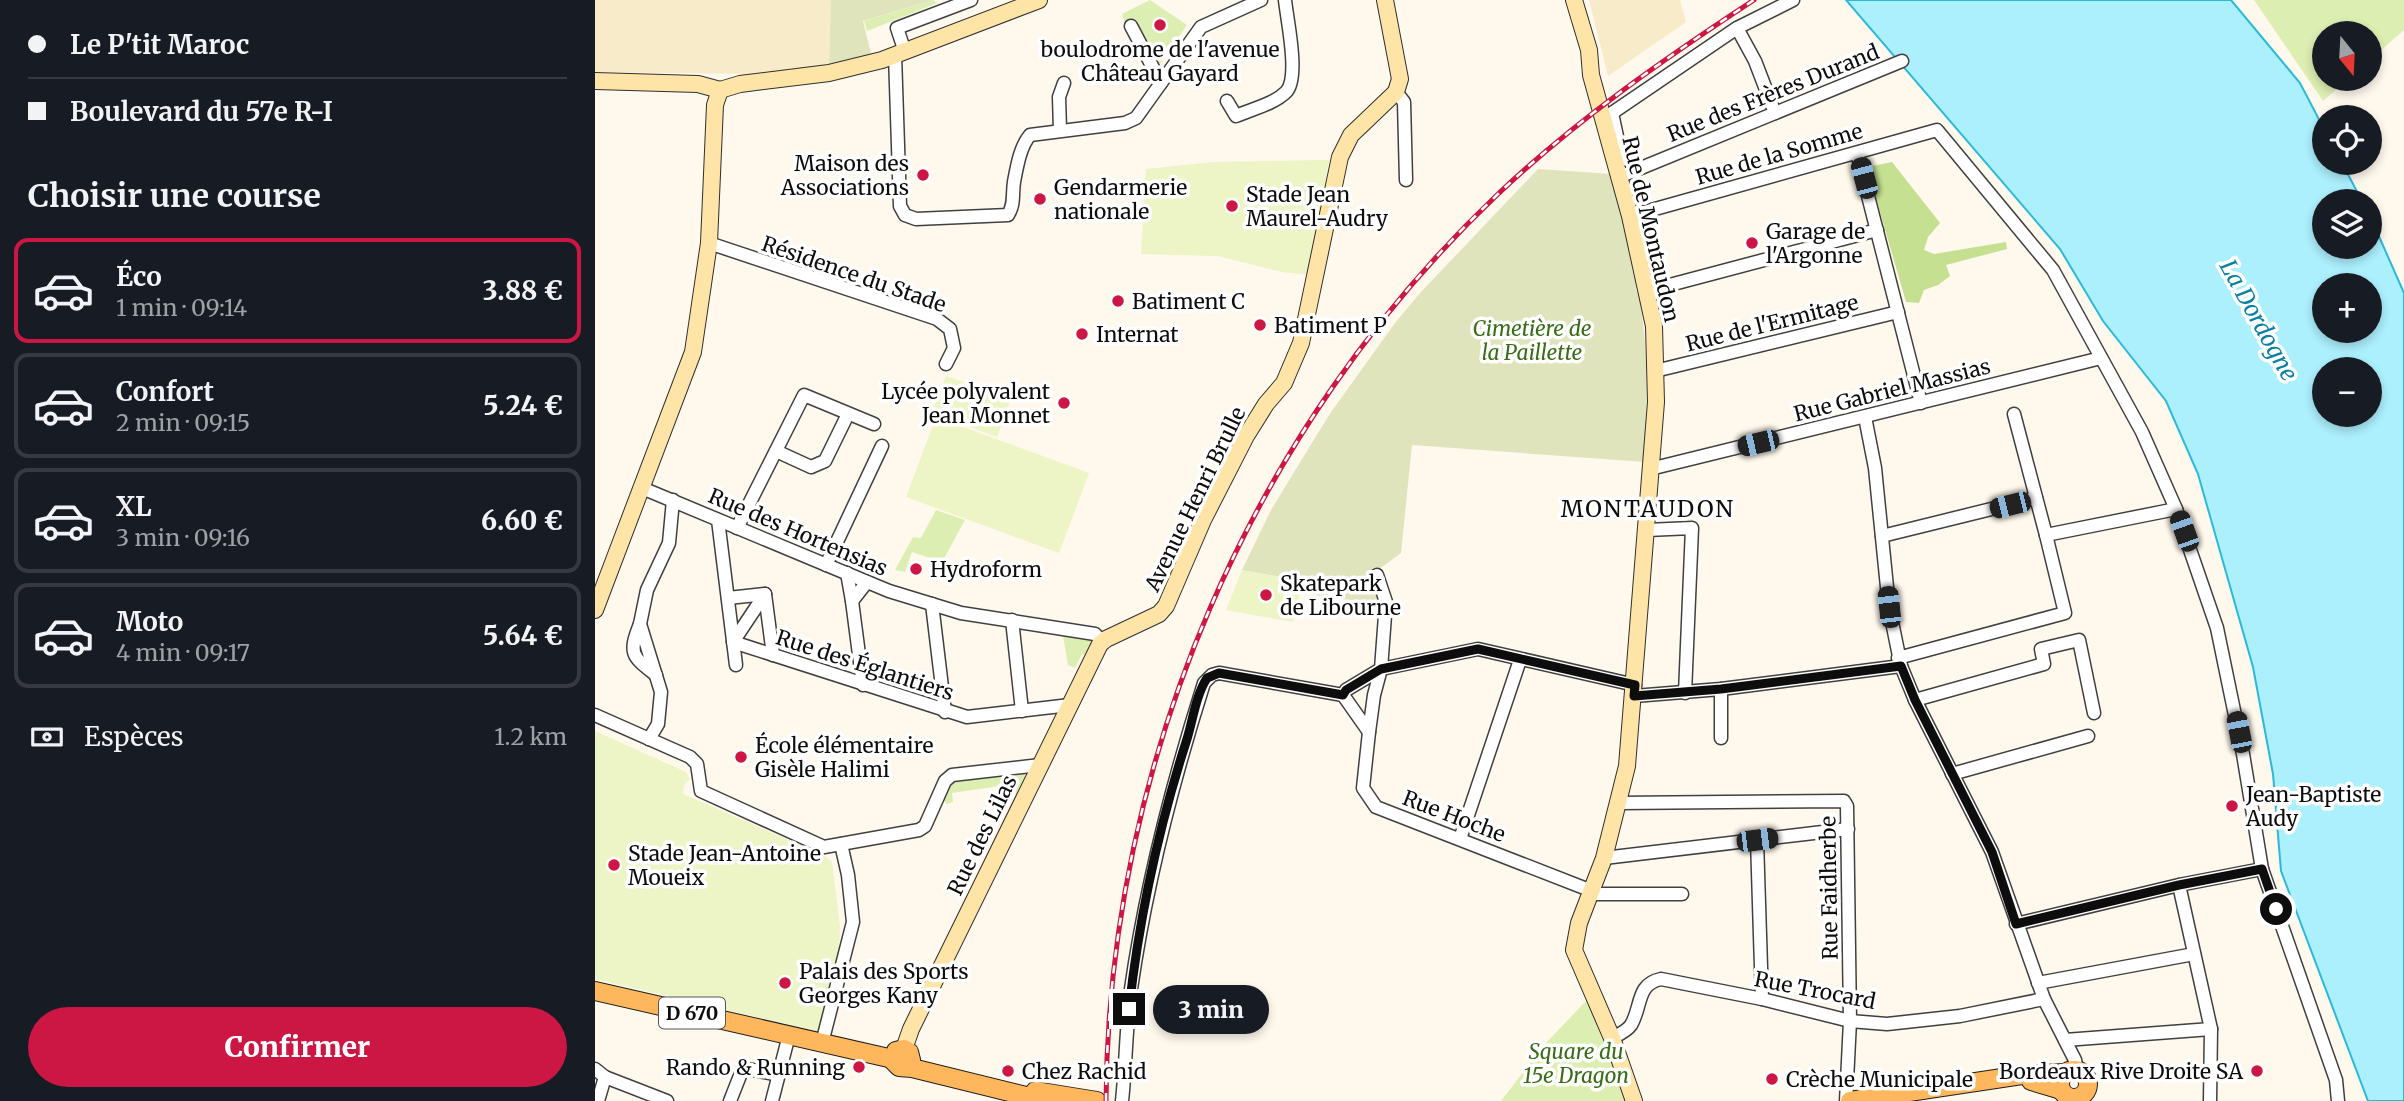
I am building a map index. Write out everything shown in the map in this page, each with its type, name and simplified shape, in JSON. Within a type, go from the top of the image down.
[{"type":"main road","name":"D 670","points":[[595,991],[822,1043],[904,1058],[1010,1086],[1097,1101]]},
{"type":"main road","name":"D 670","points":[[904,1058],[1046,1101]]},
{"type":"main road","points":[[1848,1101],[2022,1075],[2067,1078]]},
{"type":"main road","points":[[1896,1101],[2018,1081],[2044,1084],[2067,1078],[2086,1076],[2086,1097],[2066,1096],[2067,1078]]},
{"type":"street","points":[[971,0],[897,28],[900,54],[900,206],[905,215],[915,219],[1009,215],[1013,208],[1014,183],[1023,143],[1030,135],[1125,123],[1136,118],[1201,26],[1261,0]]},
{"type":"street","points":[[1227,101],[1236,116],[1277,98],[1288,90],[1293,75],[1285,0]]},
{"type":"street","points":[[1385,0],[1400,79],[1396,92],[1404,102],[1406,180]]},
{"type":"street","name":"Rue de Montaudon","points":[[1574,0],[1589,50],[1596,94],[1607,114],[1654,326],[1656,402],[1627,766],[1604,858],[1579,923],[1574,950],[1614,1044],[1632,1101]]},
{"type":"street","points":[[1607,114],[1737,28],[1793,0]]},
{"type":"street","points":[[595,81],[698,84],[720,90],[740,84],[839,71],[900,54],[1031,2]]},
{"type":"street","points":[[946,10],[953,33]]},
{"type":"street","points":[[1131,26],[1161,83]]},
{"type":"street","points":[[1737,28],[1755,61],[1775,113]]},
{"type":"street","name":"Rue des Frères Durand","points":[[1619,177],[1902,61]]},
{"type":"street","points":[[1060,130],[1059,97],[1064,83]]},
{"type":"street","points":[[595,610],[693,352],[709,243],[715,105],[720,90]]},
{"type":"street","name":"Avenue Henri Brulle","points":[[1103,642],[1159,614],[1166,606],[1203,520],[1246,436],[1266,404],[1284,383],[1294,362],[1301,343],[1340,157],[1345,145],[1396,92]]},
{"type":"street","name":"Rue de la Somme","points":[[1630,216],[1937,130],[2053,270],[2101,358]]},
{"type":"street","points":[[1857,153],[1921,402]]},
{"type":"street","points":[[1647,291],[1877,230]]},
{"type":"street","name":"Résidence du Stade","points":[[709,243],[937,319],[950,329],[954,348],[946,364]]},
{"type":"street","name":"Rue de l'Ermitage","points":[[1655,371],[1898,312]]},
{"type":"street","points":[[2101,358],[2142,432],[2176,509],[2217,628],[2243,754],[2262,869],[2336,1080],[2338,1101]]},
{"type":"street","name":"Rue Gabriel Massias","points":[[1650,468],[2101,358]]},
{"type":"street","points":[[737,528],[804,395],[874,424]]},
{"type":"street","points":[[776,452],[811,467],[825,461],[848,414]]},
{"type":"street","points":[[1343,695],[1346,690],[1381,669],[1478,649],[1635,690],[1685,692],[1721,689],[1899,662],[2065,613],[2014,414]]},
{"type":"street","points":[[1865,417],[1875,468],[1889,607],[1899,662],[1915,700],[1992,852],[2044,999],[2075,1060],[2067,1078]]},
{"type":"street","points":[[826,565],[882,446]]},
{"type":"street","name":"Rue des Hortensias","points":[[642,488],[867,582],[932,604],[1095,634],[1103,642]]},
{"type":"street","points":[[1881,536],[2036,498]]},
{"type":"street","points":[[649,739],[657,724],[661,692],[640,624],[647,590],[669,543],[673,500]]},
{"type":"street","points":[[2046,535],[2176,509]]},
{"type":"street","points":[[718,520],[736,665]]},
{"type":"street","points":[[1647,530],[1692,528],[1685,692]]},
{"type":"street","points":[[847,573],[863,685]]},
{"type":"street","name":"Rue Hoche","points":[[1377,575],[1386,602],[1381,669],[1374,695],[1363,788],[1376,807],[1591,892]]},
{"type":"street","points":[[852,601],[867,582]]},
{"type":"street","points":[[728,598],[765,594]]},
{"type":"street","points":[[733,642],[765,594]]},
{"type":"street","points":[[765,594],[773,655]]},
{"type":"street","points":[[932,604],[944,712]]},
{"type":"street","points":[[935,629],[949,609]]},
{"type":"street","points":[[1012,620],[1022,711]]},
{"type":"street","points":[[1915,700],[2044,664],[2041,649],[2079,640],[2094,713]]},
{"type":"street","name":"Rue des Églantiers","points":[[733,642],[944,712],[967,717],[1070,705]]},
{"type":"street","name":"Rue des Lilas","points":[[904,1058],[917,1017],[1103,642]]},
{"type":"street","points":[[1460,839],[1520,660]]},
{"type":"street","points":[[1122,1101],[1131,988],[1147,894],[1171,789],[1204,683],[1212,674],[1219,673],[1343,695],[1369,732]]},
{"type":"street","points":[[1721,689],[1721,738]]},
{"type":"street","points":[[595,715],[690,757],[697,764],[701,791],[824,846],[919,830],[925,826],[946,781],[952,775],[1040,765]]},
{"type":"street","points":[[1952,774],[2088,736]]},
{"type":"street","name":"Rue Faidherbe","points":[[1618,803],[1844,801],[1847,806],[1848,829],[1848,1101]]},
{"type":"street","points":[[1604,858],[1848,829]]},
{"type":"street","points":[[1757,840],[1762,999]]},
{"type":"street","points":[[822,1043],[853,922],[848,875],[841,844]]},
{"type":"street","points":[[2016,924],[2179,885],[2262,869]]},
{"type":"street","points":[[2179,885],[2211,1029],[2210,1101]]},
{"type":"street","points":[[1591,892],[1682,894]]},
{"type":"street","points":[[2038,983],[2194,954]]},
{"type":"street","name":"Rue Trocard","points":[[1614,1044],[1630,1025],[1643,988],[1661,979],[1762,999],[1850,1021],[1887,1024],[1960,1016],[2044,999]]},
{"type":"street","points":[[2065,1040],[2211,1029]]},
{"type":"street","points":[[772,1101],[789,1035]]},
{"type":"street","points":[[730,1101],[743,1068],[779,1075]]},
{"type":"street","points":[[598,1101],[600,1073],[667,1101]]},
{"type":"shaded area","points":[[595,0],[831,0],[829,64],[756,74],[595,72]]},
{"type":"shaded area","points":[[1589,0],[1680,0],[1686,22],[1608,76]]},
{"type":"green space","points":[[831,0],[934,0],[863,21],[871,54],[829,64]]},
{"type":"green space","points":[[934,0],[936,3],[940,2],[867,31],[864,21]]},
{"type":"green space","points":[[1150,0],[1187,25],[1157,68],[1131,21],[1125,24],[1122,14]]},
{"type":"green space","points":[[2254,0],[2404,0],[2404,30],[2382,49],[2382,21],[2312,21],[2312,85]]},
{"type":"green space","points":[[2316,91],[2334,91],[2323,101]]},
{"type":"green space","name":"Stade Jean Maurel-Audry","points":[[1329,160],[1309,275],[1282,272],[1218,256],[1141,254],[1146,169],[1213,162]]},
{"type":"green space","points":[[1892,162],[1940,223],[1928,237],[1924,250],[1934,254],[2006,242],[2007,249],[1946,265],[1950,276],[1938,285],[1924,290],[1919,303],[1906,302],[1867,167]]},
{"type":"green space","name":"Cimetière de la Paillette","points":[[1538,169],[1612,174],[1637,279],[1636,290],[1642,316],[1647,378],[1645,462],[1412,445],[1401,553],[1371,575],[1380,605],[1302,593],[1303,581],[1242,570],[1271,510],[1329,415],[1395,323]]},
{"type":"green space","points":[[946,376],[1011,399],[997,437],[932,413]]},
{"type":"green space","points":[[936,417],[1089,473],[1059,553],[906,497]]},
{"type":"green space","points":[[936,510],[965,520],[942,562],[912,552],[905,572],[895,570],[913,537],[921,538]]},
{"type":"green space","name":"Skatepark de Libourne","points":[[1242,570],[1303,581],[1293,622],[1226,610]]},
{"type":"green space","points":[[1063,636],[1090,640],[1093,643],[1087,656],[1082,654],[1075,668],[1068,665]]},
{"type":"green space","points":[[595,731],[686,772],[690,779],[684,785],[683,794],[825,856],[832,862],[840,927],[839,950],[820,1032],[595,979]]},
{"type":"green space","points":[[1022,771],[1026,778],[1019,795],[1016,796],[1014,784],[952,793],[953,802],[947,804],[943,799],[953,781]]},
{"type":"green space","name":"Square du 15e Dragon","points":[[1588,999],[1622,1083],[1625,1101],[1501,1101],[1544,1045]]},
{"type":"water","name":"La Dordogne","points":[[1846,0],[2231,0],[2300,83],[2312,106],[2312,175],[2348,175],[2356,189],[2312,189],[2312,259],[2382,259],[2382,243],[2404,293],[2404,1101],[2368,1101],[2281,871],[2273,774],[2253,667],[2198,474],[2166,401],[2103,321],[2060,249]]},
{"type":"railway","points":[[1106,1101],[1113,974],[1133,849],[1166,727],[1210,608],[1266,495],[1332,387],[1410,287],[1497,195],[1589,116],[1754,0]]},
{"type":"place","name":"boulodrome de l'avenue Château Gayard","points":[[1160,25]]},
{"type":"place","name":"Maison des Associations","points":[[923,175]]},
{"type":"place","name":"Gendarmerie nationale","points":[[1040,199]]},
{"type":"place","name":"Stade Jean Maurel-Audry","points":[[1232,206]]},
{"type":"place","name":"Garage de l'Argonne","points":[[1752,243]]},
{"type":"place","name":"Batiment C","points":[[1118,301]]},
{"type":"place","name":"Batiment P","points":[[1260,325]]},
{"type":"place","name":"Internat","points":[[1082,334]]},
{"type":"place","name":"Lycée polyvalent Jean Monnet","points":[[1064,403]]},
{"type":"place","name":"Hydroform","points":[[916,569]]},
{"type":"place","name":"Skatepark de Libourne","points":[[1266,595]]},
{"type":"place","name":"École élémentaire Gisèle Halimi","points":[[741,757]]},
{"type":"place","name":"Jean-Baptiste Audy","points":[[2232,806]]},
{"type":"place","name":"Stade Jean-Antoine Moueix","points":[[614,865]]},
{"type":"place","name":"Palais des Sports Georges Kany","points":[[785,983]]},
{"type":"place","name":"Rando & Running","points":[[859,1067]]},
{"type":"place","name":"Chez Rachid","points":[[1008,1071]]},
{"type":"place","name":"Bordeaux Rive Droite SA","points":[[2257,1071]]},
{"type":"place","name":"Crèche Municipale","points":[[1772,1079]]},
{"type":"district","name":"MONTAUDON","points":[[1648,508]]},
{"type":"route","points":[[1129,1009],[1147,894],[1163,820],[1207,678],[1219,673],[1343,695],[1346,690],[1381,669],[1478,649],[1635,685],[1634,696],[1721,689],[1901,666],[1915,700],[1992,852],[2016,924],[2179,885],[2262,869],[2276,909]]}]
